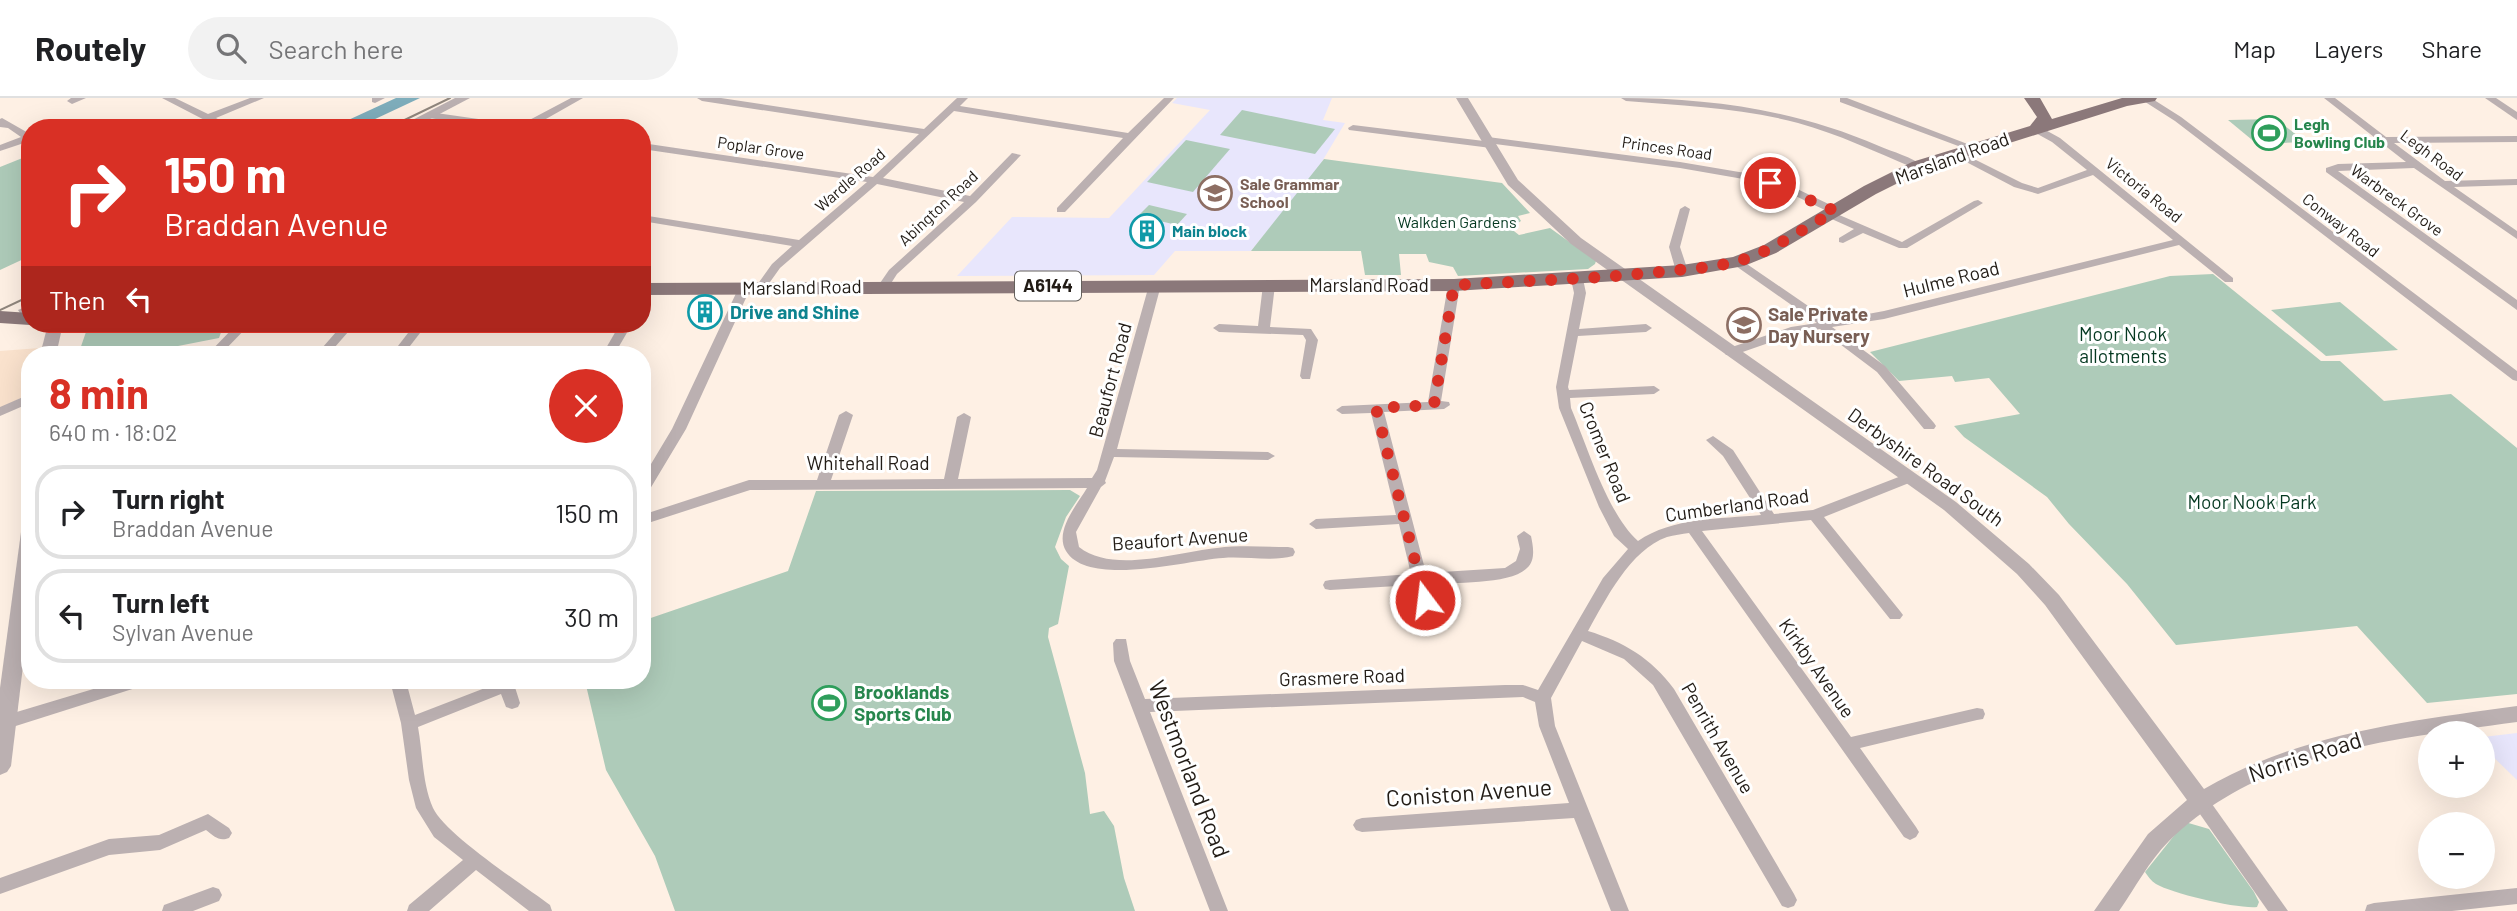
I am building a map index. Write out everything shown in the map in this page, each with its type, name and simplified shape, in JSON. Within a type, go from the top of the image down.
[{"type":"main road","name":"Marsland Road","points":[[651,291],[884,286],[1454,285],[1672,272],[1737,262],[1770,249],[1918,166],[2085,114],[2147,98]]},
{"type":"main road","name":"A6144","points":[[2036,102],[2068,115],[2085,114]]},
{"type":"main road","name":"A6144","points":[[2036,102],[2045,120],[2036,129]]},
{"type":"main road","points":[[1582,278],[1598,271],[1605,261]]},
{"type":"main road","points":[[1646,291],[1648,284],[1672,272]]},
{"type":"main road","points":[[0,317],[21,314]]},
{"type":"street","points":[[167,98],[208,118],[259,98]]},
{"type":"street","points":[[421,119],[464,98]]},
{"type":"street","points":[[538,119],[578,98]]},
{"type":"street","points":[[702,98],[926,132]]},
{"type":"street","name":"Wardle Road","points":[[651,476],[679,429],[753,287],[875,180],[962,98]]},
{"type":"street","points":[[1061,211],[1169,98]]},
{"type":"street","name":"Derbyshire Road South","points":[[1462,98],[1513,181],[1532,202],[1624,275],[1989,538],[2045,592],[2279,911]]},
{"type":"street","points":[[1626,98],[1754,110],[1789,117],[1832,130],[1918,166]]},
{"type":"street","name":"Conway Road","points":[[2147,98],[2517,377]]},
{"type":"street","name":"Legh Road","points":[[2329,98],[2416,165],[2515,233]]},
{"type":"street","points":[[2490,98],[2517,117]]},
{"type":"street","points":[[1843,100],[1964,151],[2018,186],[2038,191],[2094,171]]},
{"type":"street","points":[[952,108],[1130,136]]},
{"type":"street","points":[[429,115],[457,119]]},
{"type":"street","points":[[1,123],[21,132]]},
{"type":"street","name":"Princes Road","points":[[1353,128],[1680,165],[1751,177],[1789,189],[1895,245],[1907,246],[1978,203]]},
{"type":"street","name":"Victoria Road","points":[[2036,129],[2056,139],[2229,280]]},
{"type":"street","points":[[2386,140],[2517,139]]},
{"type":"street","points":[[0,148],[21,140]]},
{"type":"street","name":"Poplar Grove","points":[[651,147],[875,180],[972,200]]},
{"type":"street","name":"Abington Road","points":[[884,286],[893,272],[972,200],[1016,155]]},
{"type":"street","name":"Warbreck Grove","points":[[2416,165],[2338,167],[2330,170],[2517,306]]},
{"type":"street","points":[[2444,184],[2517,182]]},
{"type":"street","points":[[1672,272],[1673,244],[1685,209]]},
{"type":"street","points":[[651,219],[800,244]]},
{"type":"street","points":[[1843,240],[1862,229]]},
{"type":"street","name":"Hulme Road","points":[[1730,352],[1795,330],[1884,315],[2182,241]]},
{"type":"street","points":[[1737,262],[1827,324],[1826,330],[1881,369],[1928,426]]},
{"type":"street","name":"Cromer Road","points":[[1582,278],[1563,394],[1571,424],[1606,507],[1619,532],[1637,549]]},
{"type":"street","name":"Beaufort Road","points":[[1099,483],[1110,453],[1155,285]]},
{"type":"street","points":[[1264,330],[1269,285]]},
{"type":"street","points":[[1342,410],[1439,405],[1454,285]]},
{"type":"street","points":[[1219,328],[1307,332],[1311,335],[1306,376]]},
{"type":"street","points":[[1571,333],[1646,328]]},
{"type":"street","points":[[222,346],[235,333]]},
{"type":"street","points":[[1563,394],[1654,390]]},
{"type":"street","points":[[0,412],[21,402]]},
{"type":"street","points":[[1376,408],[1425,600]]},
{"type":"street","points":[[822,484],[846,415]]},
{"type":"street","points":[[950,484],[964,417]]},
{"type":"street","points":[[1713,440],[1728,453],[1770,519]]},
{"type":"street","points":[[1110,453],[1268,455]]},
{"type":"street","name":"Cumberland Road","points":[[1543,698],[1608,582],[1637,549],[1663,533],[1692,527],[1815,515],[1909,478]]},
{"type":"street","name":"Whitehall Road","points":[[651,517],[749,485],[1099,483]]},
{"type":"street","name":"Beaufort Avenue","points":[[1099,483],[1069,532],[1068,541],[1072,550],[1083,561],[1115,564],[1168,561],[1217,553],[1287,552]]},
{"type":"street","points":[[1815,515],[1895,615]]},
{"type":"street","points":[[1316,524],[1404,519]]},
{"type":"street","name":"Kirkby Avenue","points":[[1692,527],[1910,832]]},
{"type":"street","points":[[1330,585],[1508,573],[1524,564],[1527,550],[1524,536]]},
{"type":"street","points":[[0,766],[3,723],[21,620]]},
{"type":"street","name":"Penrith Avenue","points":[[1578,634],[1624,652],[1643,662],[1653,672],[1668,693],[1787,900]]},
{"type":"street","name":"Westmorland Road","points":[[1121,643],[1122,661],[1219,911]]},
{"type":"street","points":[[3,723],[113,689]]},
{"type":"street","points":[[400,689],[409,724],[420,801],[427,818],[440,832],[542,911]]},
{"type":"street","points":[[409,724],[492,689]]},
{"type":"street","points":[[508,689],[512,703]]},
{"type":"street","name":"Grasmere Road","points":[[1141,706],[1505,691],[1523,691],[1543,698]]},
{"type":"street","points":[[1543,698],[1547,726],[1620,911]]},
{"type":"street","points":[[1846,745],[1977,714]]},
{"type":"street","name":"Norris Road","points":[[2106,911],[2162,834],[2201,802],[2244,776],[2329,745],[2373,735],[2517,714]]},
{"type":"street","name":"Coniston Avenue","points":[[1362,825],[1579,810]]},
{"type":"street","points":[[0,887],[109,847],[160,842],[208,821],[223,833]]},
{"type":"street","points":[[416,911],[475,859]]},
{"type":"street","points":[[171,911],[213,895]]},
{"type":"street","points":[[2374,911],[2517,895]]},
{"type":"shaded area","points":[[396,98],[420,98],[375,119],[350,119]]},
{"type":"shaded area","name":"Sale Grammar School","points":[[1177,98],[1332,98],[1323,120],[1345,123],[1317,170],[1251,251],[1175,251],[1154,275],[957,276],[1012,217],[1109,218],[1210,110],[1172,103]]},
{"type":"shaded area","points":[[21,349],[21,398],[0,409],[0,351]]},
{"type":"shaded area","points":[[2517,733],[2517,780],[2495,759],[2495,736]]},
{"type":"green space","points":[[1242,110],[1335,129],[1315,154],[1220,135]]},
{"type":"green space","name":"Legh Bowling Club","points":[[2276,119],[2306,142],[2257,144],[2228,120]]},
{"type":"green space","points":[[1186,140],[1230,149],[1193,192],[1147,182]]},
{"type":"green space","points":[[21,159],[21,260],[0,270],[0,167]]},
{"type":"green space","name":"Walkden Gardens","points":[[1324,159],[1502,183],[1530,213],[1518,216],[1521,221],[1510,228],[1519,235],[1550,228],[1596,261],[1595,264],[1588,269],[1458,276],[1453,267],[1429,262],[1426,254],[1399,254],[1401,275],[1365,275],[1361,251],[1251,251]]},
{"type":"green space","points":[[1149,205],[1187,214],[1177,225],[1138,216]]},
{"type":"green space","name":"Moor Nook Park","points":[[2213,274],[2321,361],[2340,361],[2384,401],[2451,394],[2517,448],[2517,694],[2427,703],[2357,626],[2176,645],[2127,584],[2047,497],[1964,437],[1954,426],[2020,414],[1989,378],[1955,382],[1952,376],[1899,381],[1870,352],[2170,276]]},
{"type":"green space","points":[[2340,302],[2398,350],[2326,356],[2271,310]]},
{"type":"green space","points":[[86,333],[221,333],[219,338],[178,346],[81,346]]},
{"type":"green space","name":"Brooklands Sports Club","points":[[1070,490],[1080,496],[1066,517],[1055,547],[1061,559],[1069,566],[1058,624],[1049,628],[1048,637],[1085,773],[1090,814],[1104,811],[1114,826],[1124,878],[1135,911],[675,911],[655,856],[606,770],[587,689],[651,689],[651,618],[788,571],[816,491]]},
{"type":"green space","points":[[2185,822],[2209,829],[2254,892],[2259,902],[2257,907],[2236,906],[2190,896],[2164,888],[2150,878],[2145,872]]},
{"type":"tram line","points":[[407,119],[450,98]]},
{"type":"tram line","points":[[0,310],[21,300]]},
{"type":"place","name":"Legh Bowling Club","points":[[2269,133]]},
{"type":"place","name":"Sale Grammar School","points":[[1215,193]]},
{"type":"place","name":"Main block","points":[[1147,231]]},
{"type":"place","name":"Drive and Shine","points":[[705,312]]},
{"type":"place","name":"Sale Private Day Nursery","points":[[1744,325]]},
{"type":"place","name":"Brooklands Sports Club","points":[[829,703]]},
{"type":"route","points":[[1425,600],[1376,408],[1434,405],[1454,285],[1682,271],[1737,262],[1770,249],[1835,211],[1770,183]]},
{"type":"park label","name":"Moor Nook allotments","points":[[2123,345]]}]
